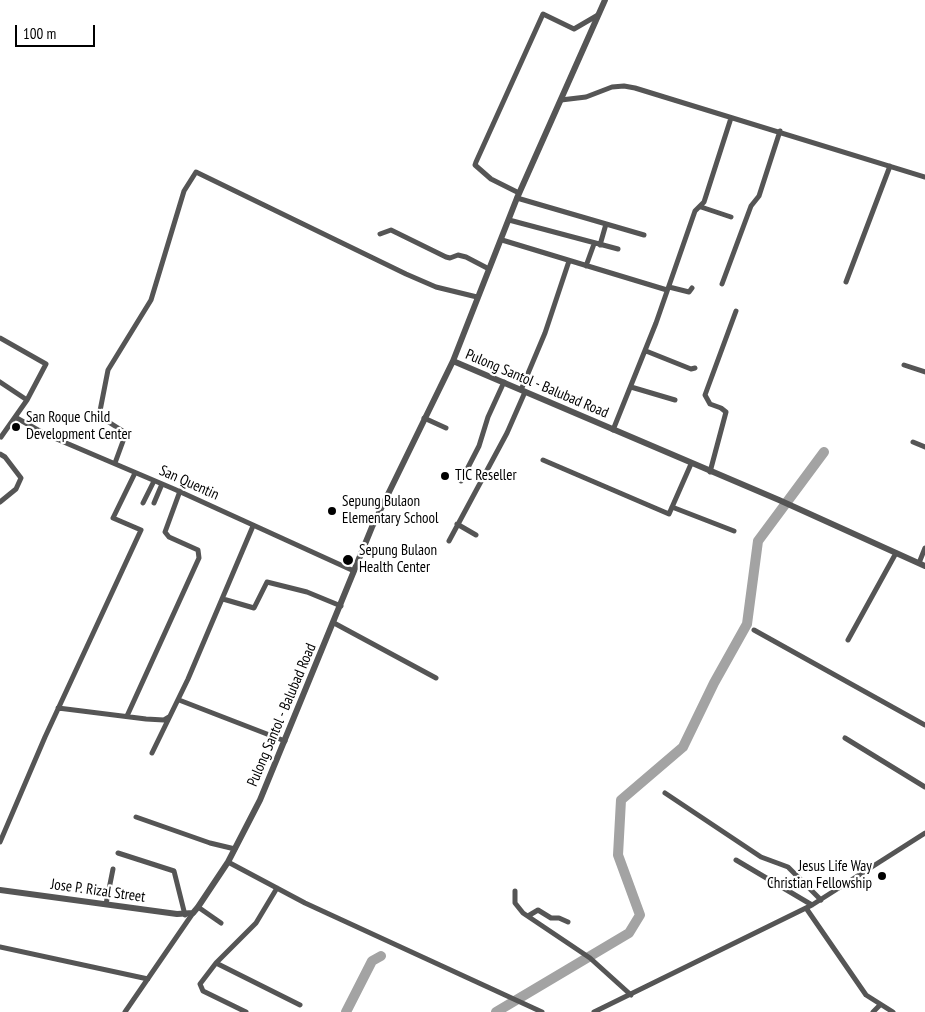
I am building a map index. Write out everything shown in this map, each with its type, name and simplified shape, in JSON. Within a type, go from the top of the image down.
[{"type":"street","points":[[453,361],[518,196],[605,0]]},
{"type":"street","points":[[599,15],[574,29],[543,14],[475,165],[518,196],[644,235]]},
{"type":"street","points":[[561,100],[586,97],[612,87],[624,86],[780,131],[925,177]]},
{"type":"street","points":[[613,430],[646,351],[695,211],[701,206],[731,118]]},
{"type":"street","points":[[722,284],[751,206],[759,196],[780,131]]},
{"type":"street","points":[[846,282],[890,166]]},
{"type":"street","points":[[115,464],[126,434],[99,416],[108,370],[151,300],[184,191],[196,172],[406,274],[436,287],[477,297]]},
{"type":"street","points":[[701,206],[731,217]]},
{"type":"street","points":[[509,220],[618,249]]},
{"type":"street","points":[[586,266],[606,224]]},
{"type":"street","points":[[380,234],[390,230],[446,257],[450,258],[458,255],[466,257],[489,269]]},
{"type":"street","points":[[502,240],[586,266],[668,288],[686,292],[692,288]]},
{"type":"street","points":[[449,541],[507,433],[545,333],[569,261]]},
{"type":"street","points":[[710,472],[726,412],[710,404],[705,395],[736,311]]},
{"type":"street","points":[[0,338],[46,364],[27,400],[1,437]]},
{"type":"street","points":[[646,351],[690,369],[695,368]]},
{"type":"street","name":"Pulong Santol - Balubad Road","points":[[195,910],[228,862],[260,800],[372,528],[423,418],[453,361],[779,500],[922,564]]},
{"type":"street","points":[[904,365],[925,372]]},
{"type":"street","points":[[0,382],[27,400]]},
{"type":"street","points":[[461,481],[479,446],[488,417],[504,382]]},
{"type":"street","points":[[631,387],[675,400]]},
{"type":"street","name":"San Quentin","points":[[15,417],[45,434],[162,484],[354,571]]},
{"type":"street","points":[[423,418],[446,428]]},
{"type":"street","points":[[914,442],[925,447]]},
{"type":"street","points":[[0,454],[6,457],[21,478],[16,489],[0,502]]},
{"type":"street","points":[[543,460],[669,514],[691,464]]},
{"type":"street","points":[[0,842],[58,708],[141,530],[113,518],[136,473]]},
{"type":"street","points":[[143,503],[154,481]]},
{"type":"street","points":[[154,503],[162,484]]},
{"type":"street","points":[[127,716],[200,554],[198,550],[169,537],[165,532],[180,492]]},
{"type":"street","points":[[672,507],[734,531]]},
{"type":"street","points":[[457,524],[476,534]]},
{"type":"street","points":[[152,753],[179,700],[253,526]]},
{"type":"street","points":[[922,564],[925,548]]},
{"type":"street","points":[[848,640],[896,553]]},
{"type":"street","points":[[223,599],[254,608],[267,582],[308,592],[341,606]]},
{"type":"street","points":[[334,623],[436,678]]},
{"type":"street","points":[[754,630],[925,725]]},
{"type":"street","points":[[179,700],[285,741]]},
{"type":"street","points":[[58,708],[164,720],[170,717]]},
{"type":"street","points":[[845,738],[925,787]]},
{"type":"street","points":[[665,793],[761,857],[788,867],[821,900]]},
{"type":"street","points":[[136,817],[210,843],[235,849]]},
{"type":"street","points":[[594,1012],[812,905],[925,833]]},
{"type":"street","points":[[118,853],[174,870],[185,915]]},
{"type":"street","points":[[736,860],[812,905]]},
{"type":"street","points":[[228,862],[277,888],[542,1012]]},
{"type":"street","points":[[106,904],[113,869]]},
{"type":"street","points":[[246,1012],[200,988],[200,984],[216,962],[256,922],[277,888]]},
{"type":"street","name":"Jose P. Rizal Street","points":[[0,890],[185,915],[195,910]]},
{"type":"street","points":[[515,892],[515,903],[528,916],[589,957],[631,995]]},
{"type":"street","points":[[806,908],[866,995],[893,1012]]},
{"type":"street","points":[[125,1012],[195,910],[221,923]]},
{"type":"street","points":[[528,916],[538,910],[551,918],[560,918],[568,922]]},
{"type":"street","points":[[0,946],[148,979]]},
{"type":"street","points":[[216,962],[300,1004]]},
{"type":"street","points":[[873,1012],[880,1005]]},
{"type":"waterway","points":[[496,1012],[629,933],[640,915],[618,855],[621,800],[683,747],[714,683],[747,624],[758,541],[824,452]]},
{"type":"waterway","points":[[346,1012],[372,961],[381,956]]},
{"type":"place","name":"San Roque Child Development Center","points":[[16,427]]},
{"type":"place","name":"TIC Reseller","points":[[445,476]]},
{"type":"place","name":"Sepung Bulaon Elementary School","points":[[332,511]]},
{"type":"place","name":"Sepung Bulaon Health Center","points":[[348,560]]},
{"type":"place","name":"Jesus Life Way Christian Fellowship","points":[[882,876]]}]
